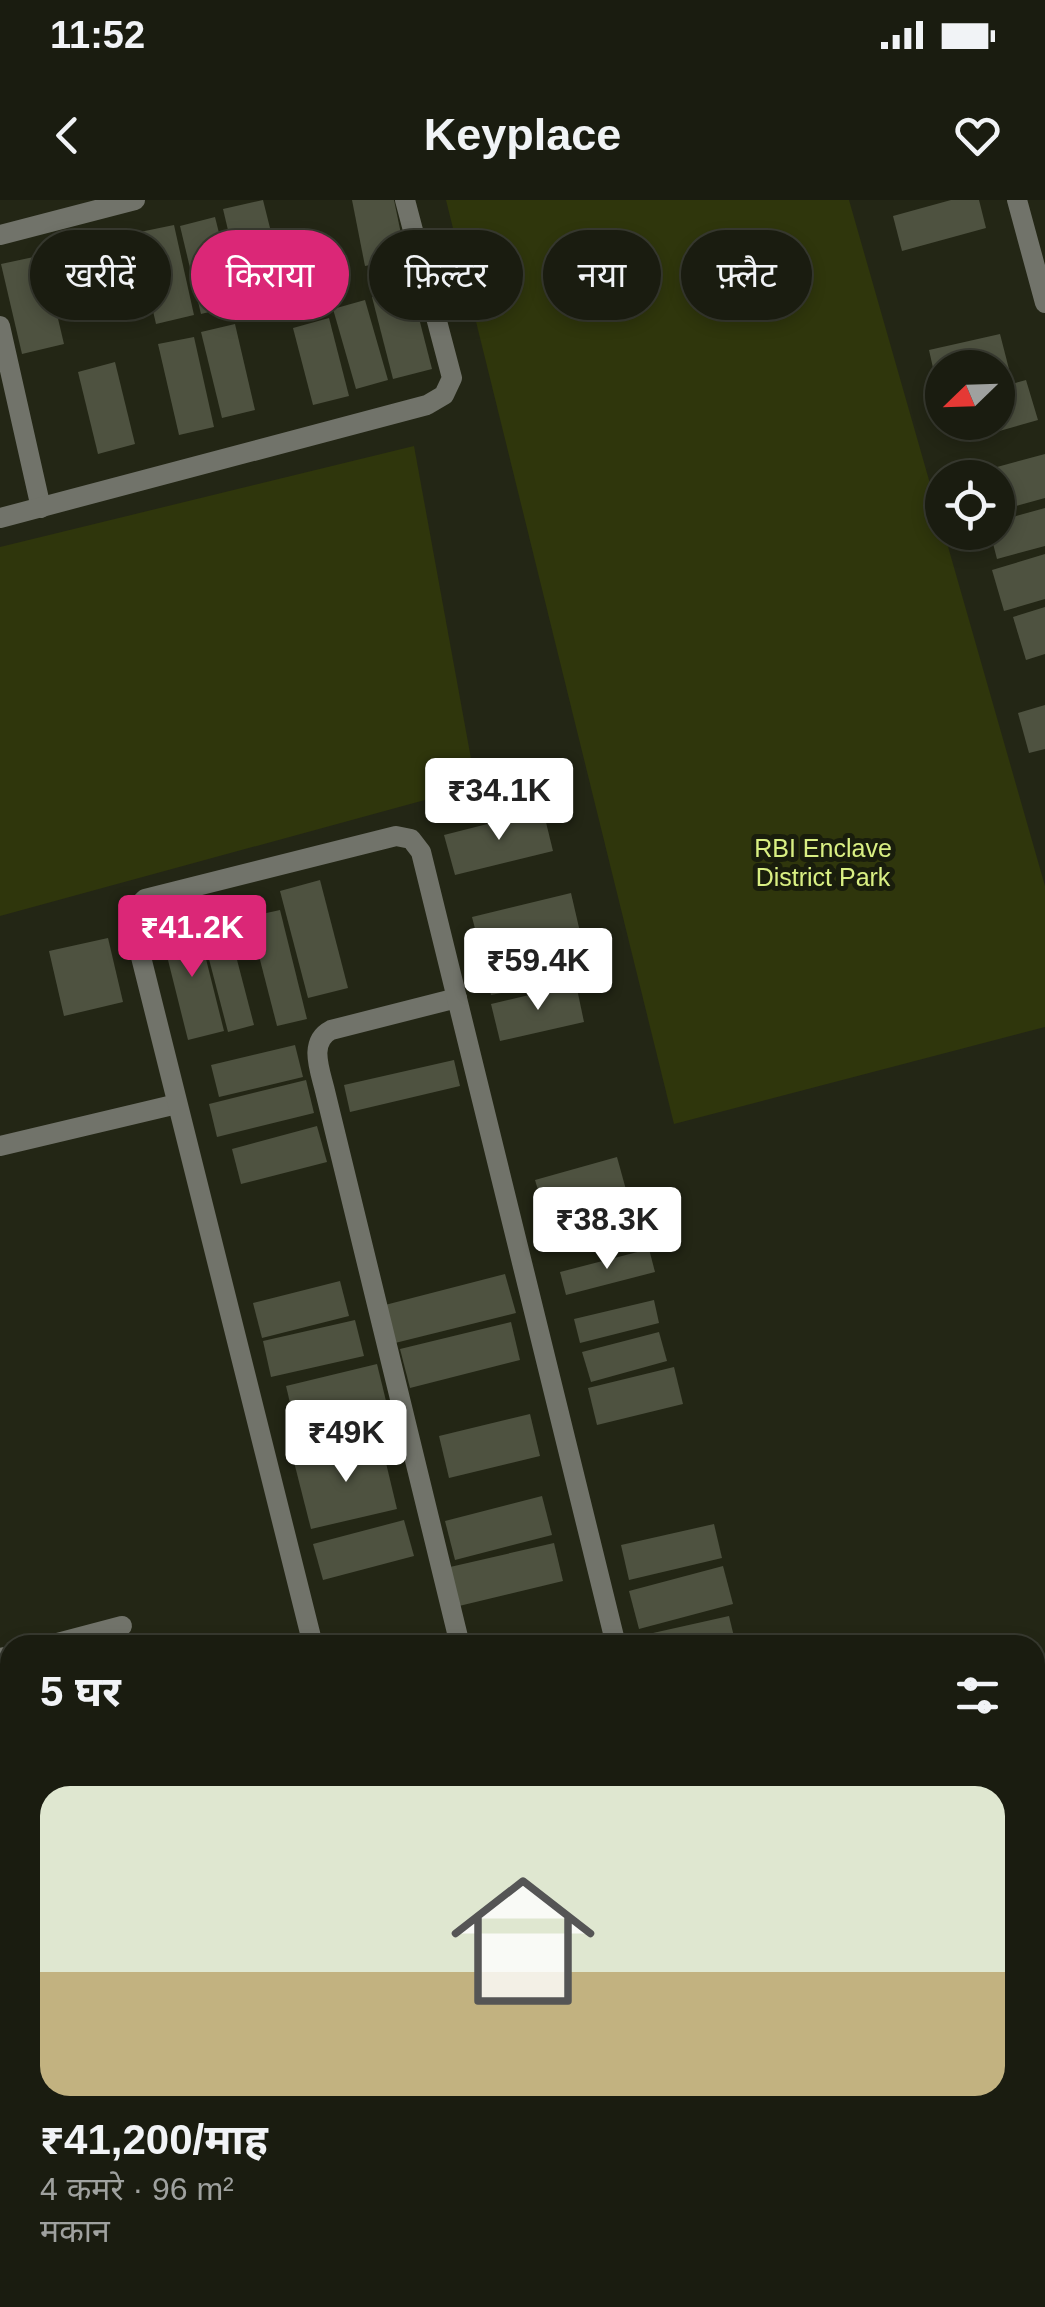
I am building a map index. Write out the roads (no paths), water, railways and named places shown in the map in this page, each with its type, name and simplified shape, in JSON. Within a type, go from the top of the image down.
[{"type":"street","points":[[0,235],[136,200]]},
{"type":"street","points":[[0,518],[427,405],[444,395],[452,378],[406,200]]},
{"type":"street","points":[[1018,200],[1045,303]]},
{"type":"street","points":[[0,326],[41,508]]},
{"type":"street","points":[[310,1635],[133,925],[134,910],[145,899],[396,836],[411,838],[420,852],[614,1635]]},
{"type":"street","points":[[457,998],[330,1030],[317,1043],[325,1091],[458,1635]]},
{"type":"street","points":[[0,1146],[177,1104]]},
{"type":"street","points":[[88,1635],[122,1626]]},
{"type":"park label","name":"RBI Enclave District Park","points":[[823,862]]}]
